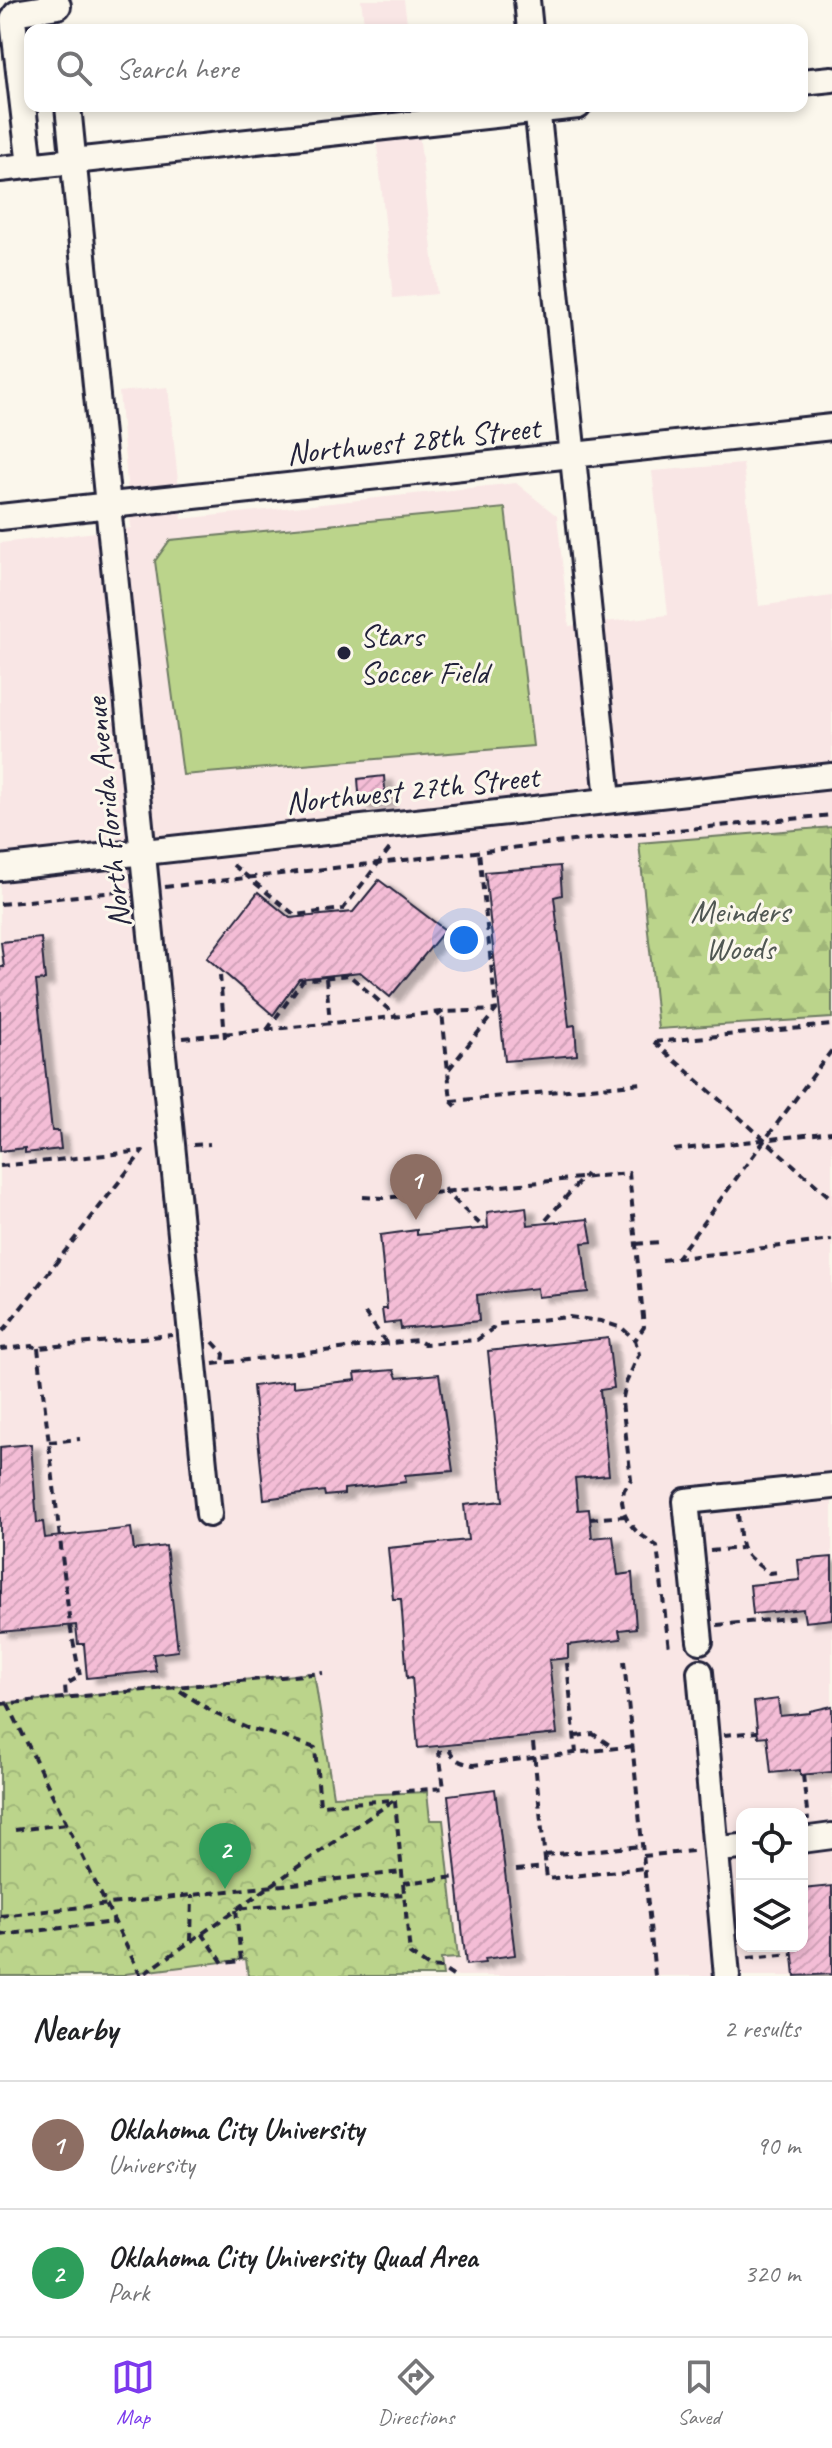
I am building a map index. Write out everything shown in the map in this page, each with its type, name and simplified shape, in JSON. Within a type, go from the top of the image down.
[{"type":"street","points":[[527,0],[529,24]]},
{"type":"street","points":[[30,166],[13,20],[20,12],[58,12]]},
{"type":"street","points":[[808,81],[832,79]]},
{"type":"street","name":"North Florida Avenue","points":[[69,112],[209,1514]]},
{"type":"street","points":[[0,169],[503,112]]},
{"type":"street","points":[[538,112],[608,799]]},
{"type":"street","name":"Northwest 28th Street","points":[[0,517],[832,427]]},
{"type":"street","name":"Northwest 27th Street","points":[[0,868],[832,776]]},
{"type":"street","points":[[699,1634],[686,1501],[832,1486]]},
{"type":"street","points":[[700,1672],[705,1850],[734,1967]]},
{"type":"street","points":[[808,1833],[832,1836]]},
{"type":"street","points":[[705,1850],[736,1847]]},
{"type":"path","points":[[0,904],[832,815]]},
{"type":"path","points":[[221,843],[225,859],[295,915],[343,909],[398,838],[396,823]]},
{"type":"path","points":[[448,1071],[496,1010],[479,852]]},
{"type":"path","points":[[220,975],[225,1036]]},
{"type":"path","points":[[267,1030],[303,980],[349,975],[397,1017]]},
{"type":"path","points":[[326,978],[330,1024]]},
{"type":"path","points":[[161,1034],[185,1039],[496,1010]]},
{"type":"path","points":[[440,1014],[451,1101],[456,1106]]},
{"type":"path","points":[[832,1025],[654,1042],[832,1199]]},
{"type":"path","points":[[676,1259],[832,1050]]},
{"type":"path","points":[[451,1101],[644,1083]]},
{"type":"path","points":[[596,1087],[597,1094]]},
{"type":"path","points":[[674,1150],[832,1132]]},
{"type":"path","points":[[0,1166],[143,1151],[0,1335]]},
{"type":"path","points":[[363,1197],[384,1198],[629,1173],[644,1327],[635,1340]]},
{"type":"path","points":[[546,1220],[584,1176]]},
{"type":"path","points":[[446,1190],[485,1229]]},
{"type":"path","points":[[662,1260],[832,1240]]},
{"type":"path","points":[[636,1244],[660,1242]]},
{"type":"path","points":[[365,1313],[387,1344]]},
{"type":"path","points":[[195,1367],[417,1340],[424,1344],[477,1340],[499,1324],[569,1317],[601,1321],[622,1328],[635,1340],[639,1354],[626,1383],[622,1402],[631,1479],[622,1501],[625,1516],[637,1532],[657,1546],[670,1646]]},
{"type":"path","points":[[0,1349],[174,1335],[213,1342],[224,1354],[223,1362]]},
{"type":"path","points":[[38,1348],[70,1625],[80,1676],[65,1685],[66,1698]]},
{"type":"path","points":[[49,1442],[80,1439]]},
{"type":"path","points":[[736,1496],[745,1555],[769,1573],[779,1572]]},
{"type":"path","points":[[590,1519],[625,1516]]},
{"type":"path","points":[[692,1553],[742,1548]]},
{"type":"path","points":[[699,1634],[800,1617]]},
{"type":"path","points":[[624,1661],[655,1976]]},
{"type":"path","points":[[567,1663],[576,1753]]},
{"type":"path","points":[[0,1704],[323,1673]]},
{"type":"path","points":[[174,1687],[216,1714],[247,1728],[315,1748],[320,1805],[394,1800]]},
{"type":"path","points":[[8,1704],[140,1976],[394,1800]]},
{"type":"path","points":[[718,1736],[757,1732]]},
{"type":"path","points":[[575,1736],[593,1734],[610,1746],[634,1746]]},
{"type":"path","points":[[533,1743],[547,1879],[644,1868]]},
{"type":"path","points":[[451,1975],[441,1968],[429,1967],[410,1954],[394,1792],[444,1788],[439,1752],[450,1751],[453,1759],[473,1765],[634,1746]]},
{"type":"path","points":[[803,1775],[804,1808]]},
{"type":"path","points":[[15,1830],[67,1824]]},
{"type":"path","points":[[545,1855],[642,1846]]},
{"type":"path","points":[[643,1856],[705,1850]]},
{"type":"path","points":[[516,1870],[546,1867]]},
{"type":"path","points":[[0,1916],[402,1872]]},
{"type":"path","points":[[403,1883],[457,1877]]},
{"type":"path","points":[[236,1909],[404,1894]]},
{"type":"path","points":[[191,1941],[192,1895]]},
{"type":"path","points":[[202,1933],[223,1963],[241,1961],[236,1909]]},
{"type":"path","points":[[0,1935],[115,1922]]},
{"type":"path","points":[[734,1967],[793,1954]]},
{"type":"shaded area","points":[[361,0],[404,0],[407,24],[364,24]]},
{"type":"shaded area","points":[[374,112],[417,112],[437,294],[393,298]]},
{"type":"shaded area","points":[[168,387],[182,519],[516,483],[557,516],[569,626],[668,615],[652,471],[743,464],[759,606],[832,596],[832,1976],[0,1976],[0,543],[131,528],[119,392]]},
{"type":"green space","name":"Stars Soccer Field","points":[[505,508],[533,746],[183,775],[155,561],[170,540]]},
{"type":"green space","name":"Meinders Woods","points":[[832,827],[832,1018],[658,1029],[639,843]]},
{"type":"green space","points":[[314,1673],[333,1796],[427,1792],[430,1820],[443,1820],[458,1958],[441,1959],[443,1976],[248,1976],[246,1959],[124,1976],[0,1976],[0,1704]]},
{"type":"building","points":[[384,776],[386,802],[360,805],[358,779]]},
{"type":"building","points":[[560,866],[562,895],[554,897],[569,1026],[575,1025],[577,1055],[505,1061],[485,872]]},
{"type":"building","points":[[379,880],[445,930],[390,997],[360,972],[299,979],[273,1015],[207,958],[258,892],[290,918],[353,912]]},
{"type":"building","points":[[41,938],[45,980],[36,981],[52,1131],[59,1131],[61,1149],[25,1153],[25,1148],[0,1151],[0,967],[4,967],[1,942]]},
{"type":"building","points":[[526,1207],[528,1225],[588,1219],[592,1242],[582,1243],[588,1292],[538,1297],[537,1288],[477,1295],[479,1321],[401,1329],[400,1322],[384,1324],[382,1309],[387,1309],[380,1235],[417,1230],[417,1235],[488,1228],[487,1212]]},
{"type":"building","points":[[608,1338],[614,1388],[600,1390],[609,1475],[575,1478],[578,1510],[589,1509],[592,1538],[613,1536],[618,1575],[632,1573],[636,1628],[619,1630],[621,1639],[568,1645],[568,1658],[549,1660],[557,1734],[418,1748],[412,1677],[407,1678],[401,1599],[393,1599],[388,1548],[468,1540],[464,1505],[503,1501],[488,1351]]},
{"type":"building","points":[[394,1370],[397,1378],[439,1374],[453,1471],[405,1475],[406,1482],[344,1489],[344,1494],[325,1496],[324,1491],[264,1499],[253,1386],[293,1381],[293,1387],[356,1380],[355,1373]]},
{"type":"building","points":[[31,1444],[37,1523],[43,1522],[45,1538],[131,1528],[134,1550],[166,1546],[178,1651],[153,1654],[156,1671],[87,1678],[84,1644],[78,1644],[76,1625],[0,1632],[0,1447]]},
{"type":"building","points":[[832,1557],[832,1619],[805,1622],[803,1609],[753,1614],[750,1585],[800,1580],[798,1560]]},
{"type":"building","points":[[778,1699],[780,1716],[810,1713],[832,1706],[832,1772],[800,1775],[800,1770],[771,1773],[767,1736],[758,1737],[754,1702]]},
{"type":"building","points":[[495,1789],[515,1955],[466,1965],[448,1795]]},
{"type":"building","points":[[832,1886],[832,1974],[795,1976],[793,1952],[808,1952],[808,1888]]},
{"type":"place","name":"Stars Soccer Field","points":[[344,653]]},
{"type":"place","name":"Oklahoma City University","points":[[416,1220]]},
{"type":"place","name":"Oklahoma City University Quad Area","points":[[225,1889]]}]
